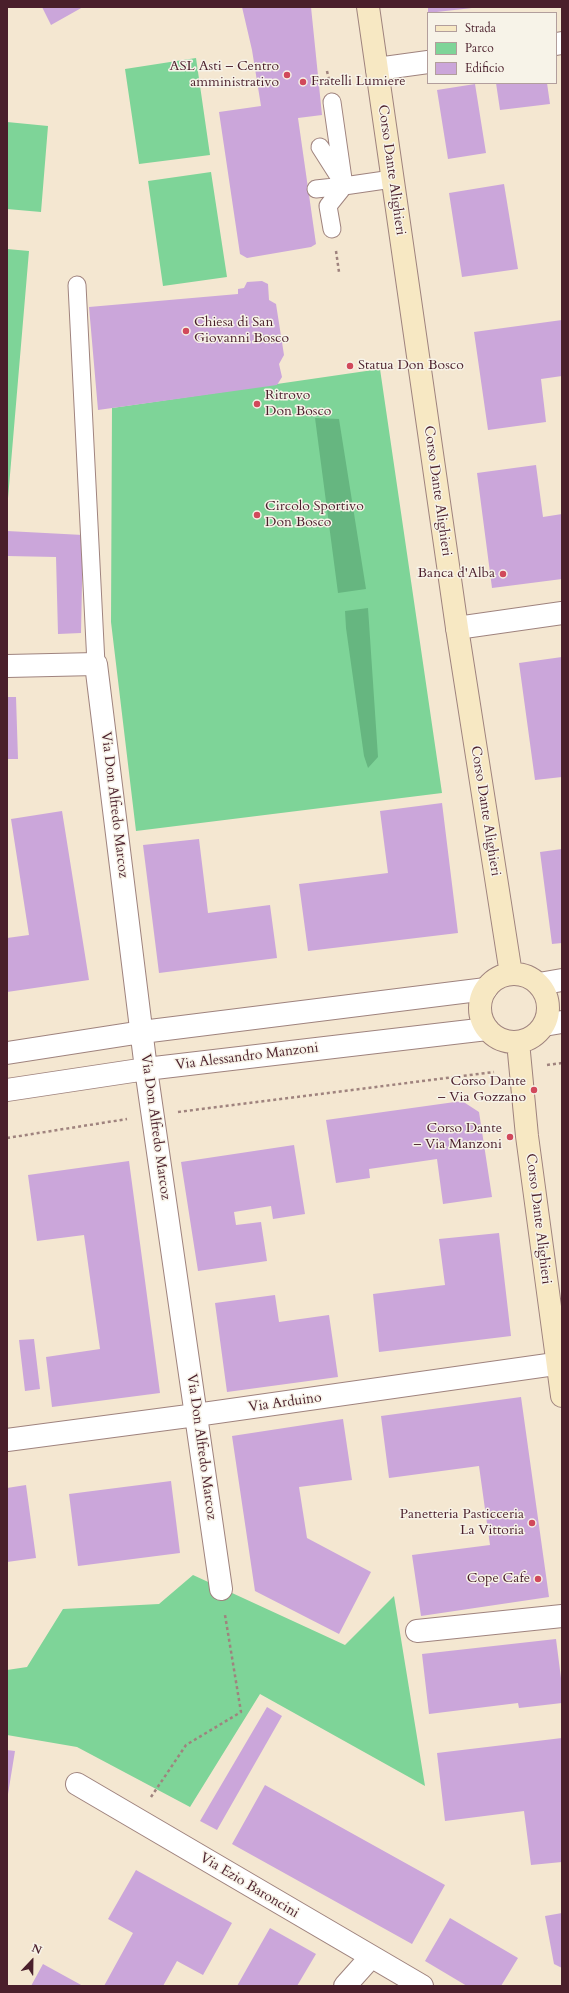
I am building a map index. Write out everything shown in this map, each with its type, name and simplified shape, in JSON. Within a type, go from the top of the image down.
[{"type":"street","name":"Corso Dante Alighieri","points":[[368,7],[457,628],[510,974]]},
{"type":"street","points":[[377,69],[427,62]]},
{"type":"street","points":[[457,628],[562,613]]},
{"type":"street","points":[[7,666],[96,664]]},
{"type":"street","name":"Via Don Alfredo Marcoz","points":[[96,664],[146,1069],[221,1588]]},
{"type":"street","points":[[521,974],[539,984],[545,993],[548,1004],[548,1015],[553,1024],[537,1034],[518,1042],[506,1041],[487,1029],[482,1019],[480,1009],[481,999],[486,989],[501,976],[521,974]]},
{"type":"street","points":[[539,984],[562,980]]},
{"type":"street","points":[[7,1053],[142,1032],[486,989]]},
{"type":"street","name":"Via Alessandro Manzoni","points":[[7,1090],[146,1069],[487,1029]]},
{"type":"street","name":"Corso Dante Alighieri","points":[[518,1042],[527,1136],[559,1364],[562,1396]]},
{"type":"street","name":"Via Arduino","points":[[7,1440],[559,1364]]},
{"type":"street","points":[[417,1631],[562,1616]]},
{"type":"street","name":"Via Ezio Baroncini","points":[[77,1784],[370,1958],[422,1986]]},
{"type":"street","points":[[345,1986],[370,1958]]},
{"type":"lane","points":[[332,102],[344,186],[328,206],[332,229]]},
{"type":"lane","points":[[320,147],[344,186]]},
{"type":"lane","points":[[316,189],[392,179]]},
{"type":"lane","points":[[77,285],[96,664]]},
{"type":"path","points":[[7,1138],[153,1115],[562,1062]]},
{"type":"path","points":[[138,1820],[156,1786],[186,1746],[241,1712],[221,1588]]},
{"type":"green space","points":[[196,58],[210,155],[139,164],[125,69]]},
{"type":"green space","points":[[7,122],[48,126],[41,212],[7,209]]},
{"type":"green space","points":[[211,172],[227,277],[163,286],[148,181]]},
{"type":"green space","points":[[7,249],[29,251],[7,510]]},
{"type":"green space","name":"Circolo Sportivo Don Bosco","points":[[380,369],[442,793],[136,831],[111,622],[112,408]]},
{"type":"green space","points":[[315,418],[339,419],[366,589],[338,593]]},
{"type":"green space","points":[[368,608],[378,757],[368,768],[364,756],[346,628],[345,611]]},
{"type":"green space","points":[[193,1575],[345,1645],[394,1596],[425,1786],[260,1694],[190,1807],[77,1747],[7,1735],[7,1670],[27,1667],[63,1609],[159,1604]]},
{"type":"building","points":[[42,7],[83,7],[51,25]]},
{"type":"building","points":[[242,7],[311,7],[322,115],[298,118],[316,244],[311,247],[247,258],[240,254],[219,112],[261,106],[252,50]]},
{"type":"building","points":[[428,7],[472,7],[437,12],[428,12]]},
{"type":"building","points":[[475,84],[486,153],[448,159],[437,90]]},
{"type":"building","points":[[496,84],[547,84],[550,104],[500,110]]},
{"type":"building","points":[[504,184],[518,269],[462,277],[449,193]]},
{"type":"building","name":"Chiesa di San Giovanni Bosco","points":[[262,281],[268,284],[269,300],[276,304],[284,355],[279,364],[282,377],[277,385],[98,410],[89,307],[238,294],[238,289],[244,288],[247,282]]},
{"type":"building","points":[[562,320],[562,376],[541,379],[546,422],[488,430],[474,332]]},
{"type":"building","points":[[536,465],[543,517],[562,514],[562,579],[492,588],[477,473]]},
{"type":"building","points":[[7,531],[83,535],[81,633],[58,634],[56,557],[7,556]]},
{"type":"building","points":[[562,657],[562,777],[535,780],[519,663]]},
{"type":"building","points":[[7,697],[16,697],[18,759],[7,759]]},
{"type":"building","points":[[442,803],[458,933],[308,951],[299,884],[388,873],[380,811]]},
{"type":"building","points":[[62,811],[89,980],[7,992],[7,938],[29,935],[11,819]]},
{"type":"building","points":[[199,839],[208,913],[270,905],[277,958],[159,973],[143,845]]},
{"type":"building","points":[[562,849],[562,943],[552,944],[540,852]]},
{"type":"building","points":[[462,1101],[479,1112],[492,1197],[443,1204],[437,1159],[369,1169],[370,1178],[336,1183],[326,1120]]},
{"type":"building","points":[[294,1145],[305,1214],[273,1219],[271,1206],[234,1212],[236,1225],[261,1222],[267,1261],[198,1271],[181,1162]]},
{"type":"building","points":[[129,1161],[160,1393],[52,1407],[46,1357],[100,1349],[84,1235],[37,1241],[28,1175]]},
{"type":"building","points":[[499,1233],[511,1336],[379,1352],[373,1294],[445,1285],[439,1239]]},
{"type":"building","points":[[275,1295],[279,1322],[329,1315],[338,1377],[227,1392],[215,1303]]},
{"type":"building","points":[[34,1339],[40,1389],[25,1391],[19,1340]]},
{"type":"building","points":[[521,1397],[549,1597],[421,1616],[412,1555],[490,1545],[479,1466],[389,1478],[381,1416]]},
{"type":"building","points":[[343,1419],[352,1480],[299,1487],[307,1538],[371,1572],[339,1634],[255,1591],[232,1436]]},
{"type":"building","points":[[171,1481],[180,1553],[78,1566],[69,1494]]},
{"type":"building","points":[[26,1485],[36,1558],[7,1562],[7,1488]]},
{"type":"building","points":[[556,1639],[562,1686],[562,1703],[519,1708],[518,1703],[429,1714],[422,1654]]},
{"type":"building","points":[[267,1707],[282,1716],[217,1830],[200,1821]]},
{"type":"building","points":[[562,1738],[562,1862],[531,1865],[524,1811],[445,1821],[437,1753]]},
{"type":"building","points":[[7,1750],[15,1751],[8,1794],[7,1794]]},
{"type":"building","points":[[265,1785],[445,1885],[412,1944],[232,1844]]},
{"type":"building","points":[[136,1870],[232,1923],[203,1975],[177,1961],[163,1986],[104,1986],[133,1933],[108,1919]]},
{"type":"building","points":[[562,1913],[562,1968],[554,1964],[545,1916]]},
{"type":"building","points":[[450,1918],[518,1958],[501,1986],[467,1986],[425,1961]]},
{"type":"building","points":[[270,1928],[316,1954],[297,1986],[237,1986]]},
{"type":"building","points":[[43,1964],[83,1986],[31,1986]]},
{"type":"place","name":"ASL Asti – Centro amministrativo","points":[[287,75]]},
{"type":"place","name":"Fratelli Lumiere","points":[[303,82]]},
{"type":"place","name":"Chiesa di San Giovanni Bosco","points":[[186,331]]},
{"type":"place","name":"Statua Don Bosco","points":[[350,366]]},
{"type":"place","name":"Ritrovo Don Bosco","points":[[257,404]]},
{"type":"place","name":"Circolo Sportivo Don Bosco","points":[[257,515]]},
{"type":"place","name":"Banca d'Alba","points":[[503,574]]},
{"type":"place","name":"Corso Dante – Via Gozzano","points":[[534,1090]]},
{"type":"place","name":"Corso Dante – Via Manzoni","points":[[510,1137]]},
{"type":"place","name":"Panetteria Pasticceria La Vittoria","points":[[532,1523]]},
{"type":"place","name":"Cope Cafe","points":[[538,1579]]}]
